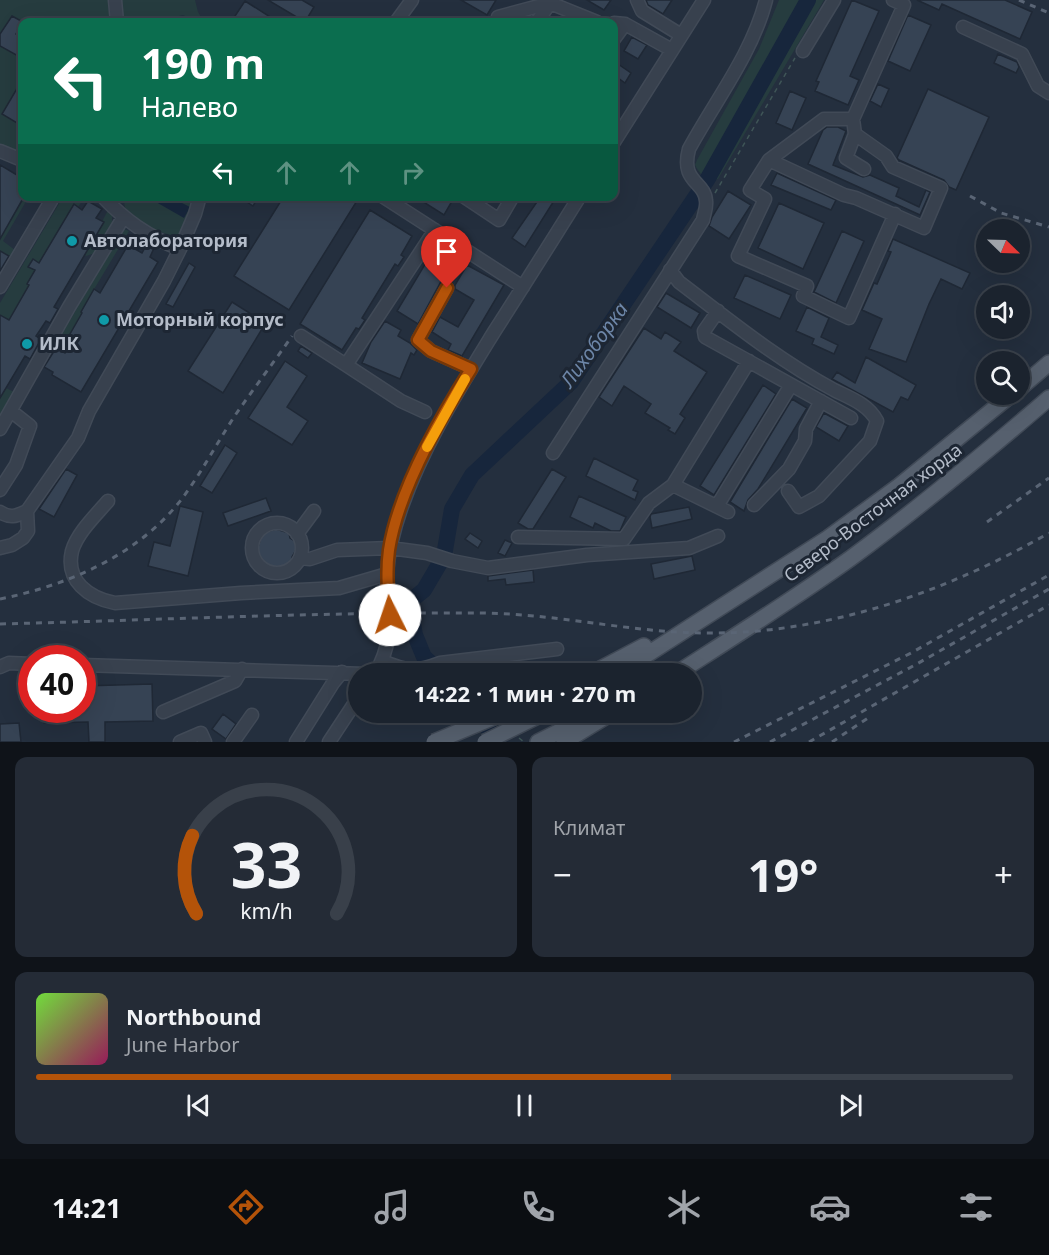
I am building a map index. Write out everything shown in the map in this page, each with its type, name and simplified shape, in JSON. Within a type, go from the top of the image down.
[{"type":"main road","points":[[1030,379],[1049,363]]},
{"type":"main road","name":"Северо-Восточная хорда","points":[[689,663],[763,620],[851,558],[925,501],[1049,398]]},
{"type":"main road","name":"Северо-Восточная хорда","points":[[634,663],[828,538],[899,486],[998,405]]},
{"type":"main road","name":"Северо-Восточная хорда","points":[[612,663],[651,642],[707,617]]},
{"type":"main road","name":"Северо-Восточная хорда","points":[[693,663],[714,649]]},
{"type":"main road","points":[[434,742],[480,723]]},
{"type":"main road","points":[[485,742],[524,723]]},
{"type":"main road","points":[[569,736],[585,723]]},
{"type":"main road","points":[[538,742],[569,736],[593,723]]},
{"type":"street","points":[[115,0],[117,18]]},
{"type":"street","points":[[399,18],[412,0]]},
{"type":"street","points":[[638,0],[642,11],[681,35]]},
{"type":"street","points":[[618,136],[704,0]]},
{"type":"street","points":[[553,453],[703,220],[706,198],[693,182],[686,161],[689,149],[748,46],[762,16],[766,0]]},
{"type":"street","points":[[803,51],[834,0]]},
{"type":"street","points":[[864,169],[846,158],[855,134],[853,120],[904,5],[893,0]]},
{"type":"street","points":[[540,18],[550,3]]},
{"type":"street","points":[[498,17],[550,3],[587,18]]},
{"type":"street","points":[[619,23],[672,50]]},
{"type":"street","points":[[963,27],[1022,54],[1038,86],[1049,93]]},
{"type":"street","points":[[853,120],[824,119],[769,160],[750,190],[765,199],[738,256],[807,286],[803,296],[849,318],[895,214]]},
{"type":"street","points":[[769,160],[844,195],[895,214],[924,228],[941,188],[894,168],[886,156],[855,134]]},
{"type":"street","points":[[0,151],[18,158]]},
{"type":"street","points":[[0,287],[51,201]]},
{"type":"street","points":[[107,201],[123,218],[156,238],[180,249]]},
{"type":"street","points":[[3,514],[13,518],[27,511],[78,438],[89,411],[147,312],[180,249],[199,201]]},
{"type":"street","points":[[390,201],[523,287]]},
{"type":"street","points":[[470,201],[499,220],[510,201]]},
{"type":"street","points":[[558,649],[440,663],[424,669],[405,670],[382,662],[389,638],[387,574],[390,548],[416,469],[471,369],[577,201]]},
{"type":"street","points":[[0,429],[69,307],[123,218]]},
{"type":"street","points":[[346,364],[435,230]]},
{"type":"street","points":[[670,270],[679,282],[761,344],[823,384],[871,410],[877,421],[870,441],[819,496],[799,507],[788,491]]},
{"type":"street","points":[[447,288],[418,340],[431,351],[471,369]]},
{"type":"street","points":[[718,311],[704,331],[705,337],[850,418]]},
{"type":"street","points":[[301,336],[401,401],[425,412]]},
{"type":"street","points":[[518,537],[624,538],[649,503],[673,485],[749,361]]},
{"type":"street","points":[[673,485],[722,509],[791,385]]},
{"type":"street","points":[[754,505],[789,469],[805,441],[806,429],[821,401]]},
{"type":"street","points":[[0,490],[16,465],[30,426],[10,411]]},
{"type":"street","points":[[108,501],[79,538],[72,550],[71,564],[73,578],[79,586],[103,601],[115,603],[339,588],[387,574]]},
{"type":"street","points":[[297,534],[314,510]]},
{"type":"street","points":[[0,548],[12,545],[23,538],[28,531],[27,511]]},
{"type":"street","points":[[3,514],[16,524],[19,540]]},
{"type":"street","points":[[282,524],[291,527],[297,534],[302,550],[295,566],[278,574],[261,568],[252,551],[257,533],[264,527],[282,524]]},
{"type":"street","points":[[300,558],[310,559],[337,550],[390,548],[427,553],[488,568],[586,555],[689,548],[718,536]]},
{"type":"street","points":[[0,667],[9,663],[18,663]]},
{"type":"street","points":[[96,665],[348,672]]},
{"type":"street","points":[[162,712],[235,681],[242,669]]},
{"type":"street","points":[[296,742],[342,672]]},
{"type":"street","points":[[329,742],[348,713]]},
{"type":"street","points":[[233,742],[252,715]]},
{"type":"street","points":[[180,742],[201,733],[205,742]]},
{"type":"path","points":[[706,198],[720,186],[792,60],[803,51]]},
{"type":"green space","points":[[0,0],[108,0],[110,18],[18,18],[18,155],[0,147]]},
{"type":"green space","points":[[118,0],[195,0],[202,18],[189,18],[183,15],[178,18],[120,18]]},
{"type":"green space","points":[[779,0],[824,0],[718,179],[707,179],[697,169],[695,165],[697,160],[759,49]]},
{"type":"green space","points":[[23,201],[26,201],[3,241],[15,250],[11,263],[8,261],[10,257],[0,251],[0,239]]},
{"type":"green space","points":[[61,201],[82,201],[78,207],[73,205],[27,283],[29,285],[9,320],[0,315],[0,303]]},
{"type":"green space","points":[[124,201],[194,201],[181,235],[175,236],[160,232],[136,219],[126,210]]},
{"type":"green space","points":[[108,210],[112,215],[112,225],[95,253],[86,256],[85,255]]},
{"type":"green space","points":[[124,229],[129,231],[81,311],[87,315],[74,337],[70,334],[60,350],[54,347]]},
{"type":"green space","points":[[6,388],[16,393],[0,421],[0,398]]},
{"type":"water","points":[[178,201],[190,207],[184,218],[156,202]]},
{"type":"building","points":[[268,0],[302,0],[314,7],[307,18],[298,18]]},
{"type":"building","points":[[461,0],[496,0],[487,15]]},
{"type":"building","points":[[587,0],[611,0],[604,10]]},
{"type":"building","points":[[646,0],[672,0],[663,14],[648,5]]},
{"type":"building","points":[[852,0],[879,11],[850,76],[859,80],[848,105],[815,91],[819,82],[816,81]]},
{"type":"building","points":[[917,0],[1005,0],[1032,12],[1020,39],[942,4],[939,10]]},
{"type":"building","points":[[245,1],[272,18],[234,18]]},
{"type":"building","points":[[908,15],[931,25],[910,71],[888,61]]},
{"type":"building","points":[[12,16],[18,19],[16,34],[18,35],[18,56],[0,46],[0,34]]},
{"type":"building","points":[[632,37],[647,45],[638,59],[624,51]]},
{"type":"building","points":[[998,54],[1017,62],[1019,67],[1016,73],[994,63]]},
{"type":"building","points":[[618,64],[631,73],[625,83],[618,78]]},
{"type":"building","points":[[878,84],[889,89],[881,107],[870,101]]},
{"type":"building","points":[[18,87],[17,123],[2,114]]},
{"type":"building","points":[[928,89],[989,117],[956,190],[949,187],[944,180],[897,158]]},
{"type":"building","points":[[790,91],[806,98],[792,130],[776,123]]},
{"type":"building","points":[[827,127],[838,127],[846,131],[833,165],[863,177],[870,175],[899,188],[896,196],[919,207],[926,190],[930,192],[920,215],[808,164],[823,130]]},
{"type":"building","points":[[0,165],[18,176],[18,201],[21,201],[0,239]]},
{"type":"building","points":[[777,173],[836,200],[831,210],[771,185]]},
{"type":"building","points":[[728,191],[751,205],[729,239],[709,226]]},
{"type":"building","points":[[88,201],[102,209],[96,218],[104,222],[54,307],[58,309],[50,323],[46,321],[36,336],[41,339],[30,359],[25,356],[0,398],[0,315],[9,320],[35,270],[28,267],[33,259],[39,263],[74,204],[82,210]]},
{"type":"building","points":[[246,201],[256,201],[253,206]]},
{"type":"building","points":[[281,201],[357,201],[289,310],[234,276]]},
{"type":"building","points":[[422,201],[452,201],[444,215]]},
{"type":"building","points":[[538,201],[554,201],[525,247],[512,238]]},
{"type":"building","points":[[779,203],[824,223],[803,269],[758,248]]},
{"type":"building","points":[[370,210],[412,236],[401,255],[404,257],[398,266],[395,264],[362,318],[365,320],[359,329],[356,328],[342,350],[300,324]]},
{"type":"building","points":[[842,231],[864,241],[836,303],[814,292]]},
{"type":"building","points":[[893,239],[970,273],[962,289],[941,279],[906,362],[869,349],[882,319],[862,310],[891,252],[888,251]]},
{"type":"building","name":"Моторный корпус","points":[[147,244],[154,248],[150,257],[158,262],[81,392],[52,375],[53,372],[44,367],[56,348],[65,353],[74,337],[70,334],[94,289],[100,293],[128,245],[142,253]]},
{"type":"building","points":[[436,246],[448,253],[439,268],[446,272],[418,324],[397,311]]},
{"type":"building","points":[[0,251],[9,256],[0,271]]},
{"type":"building","points":[[189,263],[195,267],[173,307],[166,304]]},
{"type":"building","points":[[467,265],[504,285],[462,356],[448,350],[451,344],[432,332],[440,317],[458,327],[474,300],[455,289]]},
{"type":"building","points":[[745,275],[791,295],[780,319],[734,298]]},
{"type":"building","points":[[666,293],[700,313],[691,328],[657,307]]},
{"type":"building","points":[[232,302],[259,319],[255,325],[262,329],[223,393],[188,371]]},
{"type":"building","points":[[807,307],[829,318],[821,337],[838,345],[834,354],[812,344],[814,339],[796,331]]},
{"type":"building","points":[[385,321],[401,330],[398,336],[417,350],[414,355],[411,353],[400,379],[362,363],[371,342]]},
{"type":"building","points":[[644,328],[661,339],[665,332],[681,342],[674,351],[707,372],[680,414],[685,418],[675,434],[668,430],[670,428],[645,413],[651,404],[624,386],[612,406],[599,397]]},
{"type":"building","points":[[301,346],[312,353],[308,358],[298,351]]},
{"type":"building","points":[[866,357],[916,385],[908,400],[901,397],[893,412],[832,379],[837,372],[855,383]]},
{"type":"building","points":[[285,361],[307,376],[287,407],[308,421],[292,445],[248,418]]},
{"type":"building","points":[[763,385],[776,394],[714,495],[700,486]]},
{"type":"building","points":[[792,399],[807,408],[758,489],[748,500],[744,511],[730,502]]},
{"type":"building","points":[[824,413],[848,426],[839,441],[816,427]]},
{"type":"building","points":[[225,445],[237,453],[212,493],[200,486]]},
{"type":"building","points":[[594,458],[638,480],[633,490],[638,492],[635,500],[586,476]]},
{"type":"building","points":[[66,469],[77,475],[54,517],[39,509]]},
{"type":"building","points":[[552,469],[566,477],[533,529],[528,529],[518,523]]},
{"type":"building","points":[[579,496],[626,517],[620,531],[611,531],[595,523],[593,528],[570,517]]},
{"type":"building","points":[[266,498],[271,511],[228,526],[223,513]]},
{"type":"building","points":[[180,506],[203,512],[188,576],[148,566],[154,542],[170,546]]},
{"type":"building","points":[[689,507],[692,519],[652,528],[651,514]]},
{"type":"building","points":[[276,529],[289,533],[290,538],[296,542],[297,548],[292,562],[278,569],[263,564],[257,550],[262,535]]},
{"type":"building","points":[[470,533],[482,541],[478,548],[465,539]]},
{"type":"building","points":[[505,540],[512,543],[505,556],[498,553]]},
{"type":"building","points":[[692,556],[695,570],[654,579],[651,564]]},
{"type":"building","points":[[533,570],[534,582],[506,585],[505,579],[488,581],[488,576]]},
{"type":"building","points":[[152,684],[153,721],[105,722],[105,742],[89,742],[88,723],[96,723],[96,686]]},
{"type":"building","points":[[223,714],[236,724],[226,739],[212,729]]},
{"type":"building","points":[[19,723],[21,742],[0,742],[0,724]]},
{"type":"waterway","name":"Лихоборка","points":[[431,663],[424,657],[415,635],[409,602],[424,590],[444,556],[452,509],[472,475],[571,382],[707,180],[808,0]]},
{"type":"waterway","name":"Лихоборка","points":[[486,723],[495,742]]},
{"type":"railway","points":[[1019,0],[1049,13]]},
{"type":"railway","points":[[970,196],[1001,213],[1049,227]]},
{"type":"railway","points":[[0,599],[52,585],[102,564],[147,535],[167,517],[198,476],[236,414],[292,336]]},
{"type":"railway","points":[[987,522],[1049,478]]},
{"type":"railway","points":[[0,624],[298,615],[478,613],[534,616],[674,632],[748,632],[793,627],[838,618],[925,592],[1009,555],[1049,533]]},
{"type":"railway","points":[[734,742],[911,653],[1049,575]]},
{"type":"railway","points":[[770,742],[915,665],[1049,589]]},
{"type":"railway","points":[[809,742],[1049,605]]},
{"type":"railway","points":[[832,742],[868,718]]},
{"type":"slow traffic","points":[[427,447],[465,379]]},
{"type":"place","name":"Автолаборатория","points":[[72,241]]},
{"type":"place","name":"Моторный корпус","points":[[104,320]]},
{"type":"place","name":"ИЛК","points":[[27,344]]},
{"type":"route","points":[[390,615],[387,574],[390,548],[400,512],[416,469],[471,369],[431,351],[418,340],[447,288]]}]
